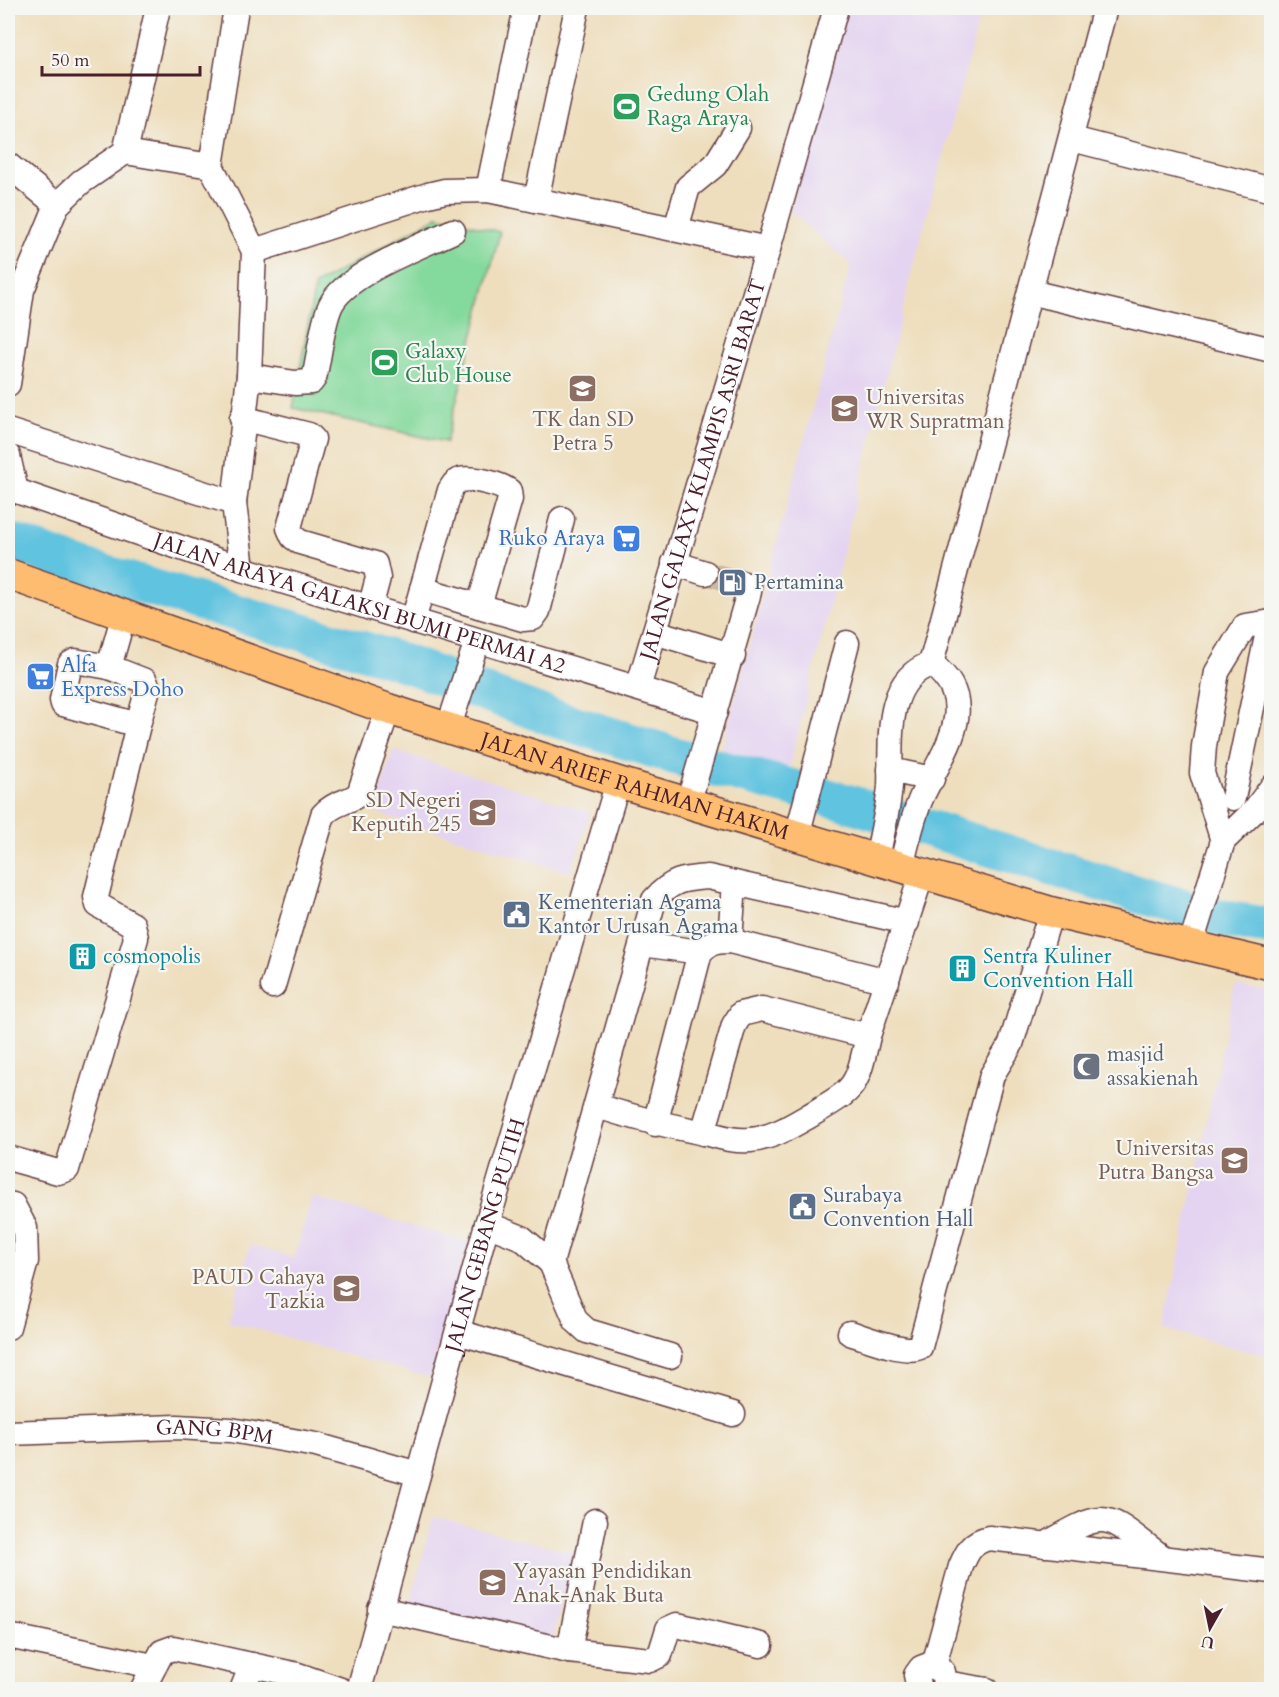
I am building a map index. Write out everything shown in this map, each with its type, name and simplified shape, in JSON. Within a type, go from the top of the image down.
[{"type":"main road","name":"JALAN ARIEF RAHMAN HAKIM","points":[[8,574],[388,709],[460,720],[618,782],[691,795],[797,836],[1052,912],[1196,925],[1272,965]]},
{"type":"street","points":[[8,384],[22,290],[57,205],[81,182],[125,152],[158,8]]},
{"type":"street","points":[[236,8],[212,166],[254,251],[249,376],[242,418],[234,503],[242,569]]},
{"type":"street","points":[[488,190],[526,8]]},
{"type":"street","points":[[536,200],[577,8]]},
{"type":"street","name":"JALAN GALAXY KLAMPIS ASRI BARAT","points":[[638,688],[768,249],[836,8]]},
{"type":"street","points":[[932,664],[1105,8]]},
{"type":"street","points":[[676,229],[688,187],[715,165],[738,128]]},
{"type":"street","points":[[1072,139],[1272,190]]},
{"type":"street","points":[[125,152],[212,166]]},
{"type":"street","points":[[8,165],[57,205]]},
{"type":"street","points":[[254,251],[445,191],[488,190],[768,249]]},
{"type":"street","points":[[249,376],[295,383],[311,382],[314,378],[332,302],[346,288],[384,264],[453,231]]},
{"type":"street","points":[[1030,292],[1272,350]]},
{"type":"street","points":[[242,418],[309,435],[313,439],[289,528],[293,537],[300,542],[375,564],[378,578],[370,608]]},
{"type":"street","points":[[8,431],[234,503]]},
{"type":"street","points":[[8,456],[12,489]]},
{"type":"street","points":[[413,621],[450,490],[455,482],[462,479],[503,487],[509,491],[510,499],[479,606]]},
{"type":"street","name":"JALAN ARAYA GALAKSI BUMI PERMAI A2","points":[[12,489],[242,569],[413,621],[481,654],[638,688],[715,712]]},
{"type":"street","points":[[422,589],[523,619],[533,618],[538,611],[562,519]]},
{"type":"street","points":[[674,563],[705,573]]},
{"type":"street","points":[[691,795],[733,656],[749,592],[749,586],[741,583]]},
{"type":"street","points":[[109,667],[124,614]]},
{"type":"street","points":[[1196,925],[1222,841],[1222,800],[1271,622],[1245,626],[1217,672],[1208,714],[1202,773],[1222,800],[1254,812]]},
{"type":"street","points":[[655,632],[733,656]]},
{"type":"street","points":[[797,836],[847,643]]},
{"type":"street","points":[[460,720],[481,654]]},
{"type":"street","points":[[8,1158],[58,1172],[67,1169],[135,938],[133,925],[98,905],[96,897],[148,688],[145,681],[109,667],[75,661],[70,664],[63,704],[138,725]]},
{"type":"street","points":[[597,1106],[655,1124],[723,1139],[750,1140],[778,1134],[847,1094],[855,1082],[868,1036],[907,922],[900,867],[883,825],[890,779],[896,702],[904,682],[915,669],[932,664]]},
{"type":"street","points":[[900,867],[927,788],[954,734],[956,712],[952,687],[947,676],[932,664]]},
{"type":"street","points":[[273,986],[323,815],[336,804],[350,801],[359,794],[388,709]]},
{"type":"street","points":[[890,779],[927,788]]},
{"type":"street","name":"JALAN GEBANG PUTIH","points":[[359,1689],[380,1609],[404,1534],[418,1474],[487,1224],[618,782]]},
{"type":"street","points":[[1222,841],[1254,812],[1272,787]]},
{"type":"street","points":[[552,1263],[654,900],[666,887],[682,879],[708,877],[907,922]]},
{"type":"street","points":[[730,941],[735,883]]},
{"type":"street","points":[[850,1333],[903,1348],[913,1350],[920,1347],[992,1075],[1011,1044],[1052,912]]},
{"type":"street","points":[[655,1124],[700,952],[707,945],[717,941],[730,941],[887,981]]},
{"type":"street","points":[[642,944],[700,952]]},
{"type":"street","points":[[703,1133],[734,1025],[741,1014],[762,1009],[868,1036]]},
{"type":"street","points":[[8,1204],[13,1205],[25,1228],[26,1261],[8,1327]]},
{"type":"street","points":[[487,1224],[522,1238],[552,1263],[576,1321],[587,1331],[670,1356]]},
{"type":"street","points":[[458,1332],[733,1414]]},
{"type":"street","name":"GANG BPM","points":[[8,1433],[177,1427],[231,1430],[316,1445],[418,1474]]},
{"type":"street","points":[[1045,1545],[1083,1522],[1102,1518],[1114,1522],[1164,1559]]},
{"type":"street","points":[[569,1651],[595,1521]]},
{"type":"street","points":[[940,1679],[961,1566],[973,1544],[989,1538],[1272,1571]]},
{"type":"street","points":[[380,1609],[569,1651],[656,1659],[660,1655],[668,1629],[677,1625],[760,1645]]},
{"type":"street","points":[[8,1636],[153,1666]]},
{"type":"street","points":[[142,1689],[162,1652],[173,1648],[298,1675],[341,1689]]},
{"type":"street","points":[[242,1689],[252,1665]]},
{"type":"street","points":[[919,1689],[915,1680],[918,1671],[925,1666],[940,1679],[987,1689]]},
{"type":"shaded area","name":"Universitas WR Supratman","points":[[848,8],[982,8],[912,272],[789,769],[721,752],[851,264],[790,211]]},
{"type":"shaded area","name":"SD Negeri Keputih 245","points":[[393,750],[590,812],[571,873],[374,812]]},
{"type":"shaded area","name":"Universitas Putra Bangsa","points":[[1235,985],[1271,991],[1271,1357],[1164,1329]]},
{"type":"shaded area","name":"PAUD Cahaya Tazkia","points":[[312,1197],[469,1242],[430,1378],[228,1321],[250,1245],[294,1258]]},
{"type":"shaded area","name":"Yayasan Pendidikan Anak-Anak Buta","points":[[433,1517],[576,1553],[551,1643],[408,1612]]},
{"type":"green space","name":"Galaxy Club House","points":[[438,216],[500,232],[446,442],[293,408],[315,285]]},
{"type":"waterway","points":[[8,541],[89,569],[393,659],[554,718],[695,762],[845,802],[1140,895],[1229,920],[1272,927]]},
{"type":"tunnel","points":[[705,573],[741,583]]},
{"type":"place","name":"Gedung Olah Raga Araya","points":[[626,106]]},
{"type":"place","name":"Galaxy Club House","points":[[384,363]]},
{"type":"place","name":"TK dan SD Petra 5","points":[[583,388]]},
{"type":"place","name":"Universitas WR Supratman","points":[[845,409]]},
{"type":"place","name":"Ruko Araya","points":[[626,538]]},
{"type":"place","name":"Pertamina","points":[[733,582]]},
{"type":"place","name":"Alfa Express Doho","points":[[40,677]]},
{"type":"place","name":"SD Negeri Keputih 245","points":[[482,812]]},
{"type":"place","name":"Kementerian Agama Kantor Urusan Agama","points":[[517,914]]},
{"type":"place","name":"cosmopolis","points":[[82,956]]},
{"type":"place","name":"Sentra Kuliner Convention Hall","points":[[962,968]]},
{"type":"place","name":"masjid assakienah","points":[[1086,1066]]},
{"type":"place","name":"Universitas Putra Bangsa","points":[[1235,1160]]},
{"type":"place","name":"Surabaya Convention Hall","points":[[802,1207]]},
{"type":"place","name":"PAUD Cahaya Tazkia","points":[[346,1289]]},
{"type":"place","name":"Yayasan Pendidikan Anak-Anak Buta","points":[[492,1583]]}]
